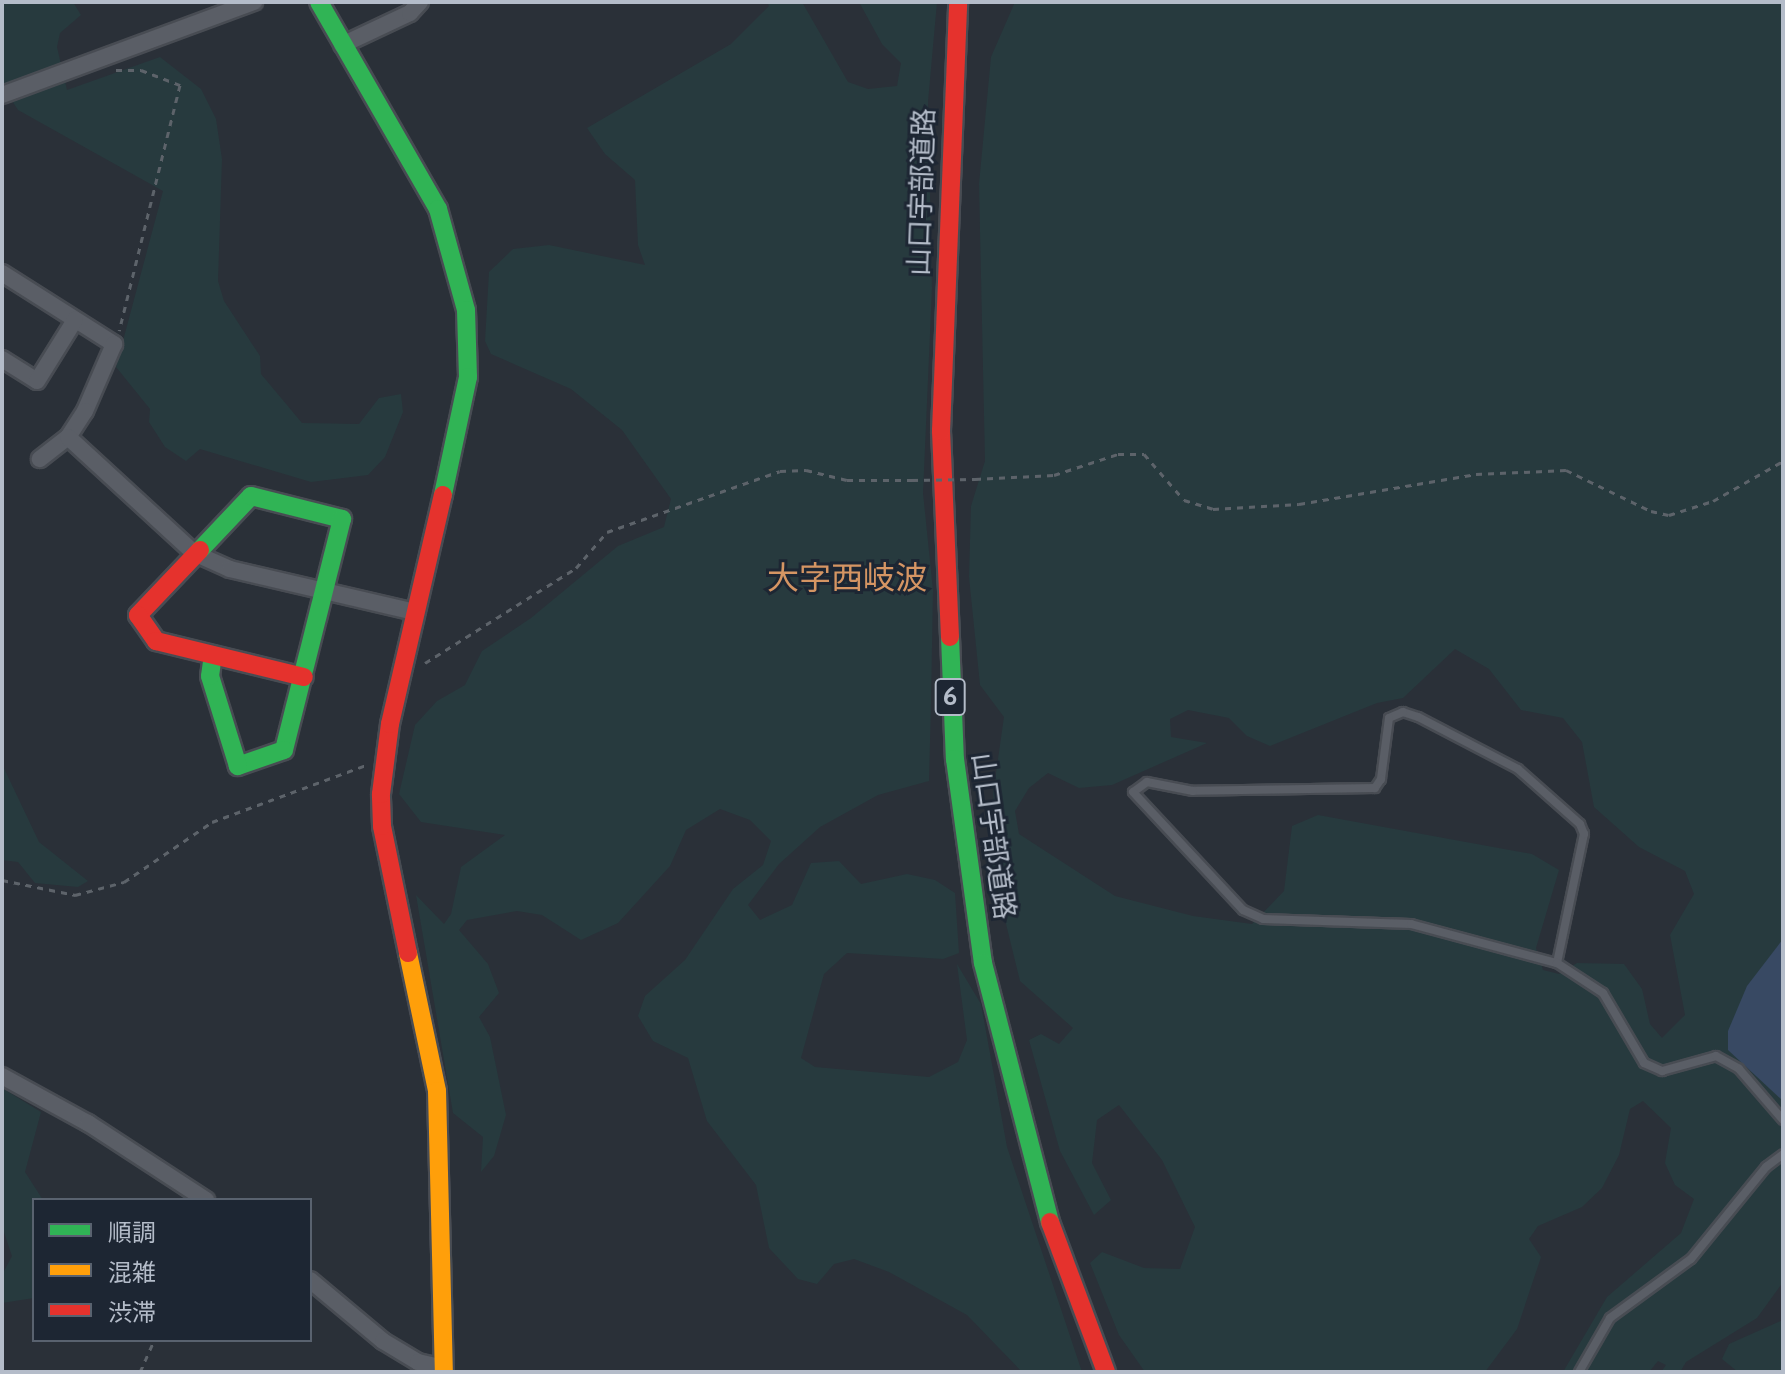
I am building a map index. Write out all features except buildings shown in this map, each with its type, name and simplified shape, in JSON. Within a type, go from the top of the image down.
[{"type":"street","points":[[2,95],[254,2]]},
{"type":"street","points":[[312,1282],[383,1341],[418,1362],[444,1370],[437,1091],[382,826],[385,753],[463,409],[468,377],[466,310],[438,209],[319,2]]},
{"type":"street","points":[[342,45],[410,13],[420,2]]},
{"type":"street","name":"山口宇部道路","points":[[958,2],[941,431],[955,759],[983,963],[1005,1060],[1051,1225],[1106,1372]]},
{"type":"street","points":[[2,273],[114,344],[68,437],[40,459]]},
{"type":"street","points":[[2,359],[37,381],[75,320]]},
{"type":"street","points":[[68,437],[194,553],[230,569],[415,612]]},
{"type":"street","points":[[213,655],[210,676],[238,766],[284,750],[304,677],[342,519],[251,496],[138,615],[156,641],[304,677]]},
{"type":"street","points":[[2,1076],[88,1123],[203,1198]]},
{"type":"lane","points":[[1557,963],[1584,834],[1580,824],[1518,769],[1418,717],[1403,712],[1389,718],[1381,779],[1375,788],[1193,791],[1147,782],[1133,792],[1216,886],[1243,910],[1263,919],[1411,924],[1557,963],[1603,993],[1644,1063],[1662,1071],[1716,1056],[1739,1069],[1783,1120]]},
{"type":"lane","points":[[1579,1372],[1610,1318],[1691,1259],[1766,1167],[1783,1154]]},
{"type":"path","points":[[85,64],[141,70],[180,85],[129,304],[114,344]]},
{"type":"path","points":[[414,669],[576,568],[607,532],[780,471],[806,470],[847,480],[975,479],[1054,475],[1118,454],[1144,454],[1184,500],[1213,509],[1299,504],[1476,474],[1566,470],[1651,511],[1669,515],[1713,501],[1783,461]]},
{"type":"path","points":[[2,880],[75,895],[124,882],[212,822],[354,773],[385,753]]},
{"type":"path","points":[[140,1372],[153,1342]]},
{"type":"green space","points":[[2,2],[73,2],[81,15],[60,33],[57,47],[67,90],[160,57],[201,89],[216,119],[222,159],[218,281],[224,301],[260,356],[261,374],[302,423],[359,424],[379,398],[401,394],[403,412],[385,457],[368,475],[311,482],[200,449],[186,461],[165,447],[149,422],[150,409],[116,367],[163,191],[18,110],[7,93],[2,95]]},
{"type":"green space","points":[[767,2],[802,2],[848,82],[868,89],[897,86],[901,63],[882,44],[859,2],[937,2],[928,102],[932,288],[923,493],[933,590],[931,703],[929,781],[878,795],[820,827],[779,864],[748,905],[760,920],[792,905],[811,863],[839,861],[861,884],[907,874],[935,880],[955,893],[959,953],[943,959],[847,953],[824,974],[801,1058],[815,1067],[929,1077],[958,1062],[967,1040],[957,964],[981,1004],[1007,1147],[1082,1372],[1022,1372],[967,1315],[889,1272],[854,1259],[834,1264],[817,1284],[798,1279],[769,1248],[756,1185],[707,1121],[688,1058],[653,1041],[638,1016],[645,996],[685,960],[733,889],[763,865],[771,841],[750,820],[720,809],[686,830],[670,866],[618,923],[581,940],[542,915],[517,911],[467,920],[459,930],[488,964],[499,993],[479,1017],[490,1037],[506,1115],[494,1156],[481,1172],[483,1137],[453,1113],[416,895],[444,924],[451,914],[461,867],[505,835],[421,822],[399,794],[415,725],[437,701],[465,685],[482,651],[531,618],[618,546],[664,527],[671,499],[622,430],[571,389],[491,354],[485,341],[489,272],[513,249],[549,245],[645,265],[638,245],[635,180],[605,154],[587,128],[731,44],[769,6]]},
{"type":"green space","points":[[1015,2],[1783,2],[1783,1282],[1757,1318],[1686,1362],[1680,1372],[1661,1372],[1666,1365],[1658,1361],[1649,1372],[1563,1372],[1607,1297],[1681,1233],[1694,1199],[1675,1185],[1665,1163],[1671,1128],[1643,1101],[1630,1109],[1619,1155],[1602,1188],[1582,1207],[1538,1226],[1529,1239],[1541,1257],[1517,1329],[1485,1372],[1145,1372],[1119,1335],[1090,1263],[1102,1252],[1144,1268],[1180,1269],[1195,1227],[1162,1160],[1119,1105],[1097,1120],[1092,1163],[1111,1200],[1094,1215],[1060,1151],[1029,1040],[1041,1034],[1059,1044],[1073,1028],[1020,981],[992,867],[999,840],[993,794],[1004,717],[980,685],[969,577],[971,506],[985,461],[979,184],[991,57]],"holes":[[[1455,649],[1489,669],[1521,710],[1563,718],[1582,742],[1594,807],[1639,847],[1685,871],[1694,894],[1670,935],[1685,1015],[1662,1038],[1650,1024],[1642,989],[1624,964],[1577,963],[1559,974],[1543,970],[1536,948],[1559,870],[1532,854],[1318,815],[1292,826],[1284,891],[1252,924],[1193,916],[1115,896],[1019,834],[1015,811],[1029,788],[1048,773],[1079,788],[1112,785],[1207,743],[1171,737],[1170,719],[1188,710],[1229,718],[1247,736],[1270,746],[1377,703],[1403,698]]]},
{"type":"green space","points":[[2,764],[39,842],[88,881],[78,887],[35,883],[18,862],[2,860]]},
{"type":"green space","points":[[2,1088],[41,1112],[25,1172],[42,1198],[32,1198],[32,1298],[2,1303],[2,1275],[12,1256],[2,1226]]},
{"type":"green space","points":[[1783,1320],[1783,1372],[1738,1372],[1722,1359],[1729,1344]]},
{"type":"water","points":[[1783,939],[1783,1101],[1728,1050],[1728,1031],[1747,986]]},
{"type":"traffic: fast","points":[[319,2],[438,209],[466,310],[468,377],[443,495]]},
{"type":"traffic: fast","points":[[200,550],[251,496],[342,519],[284,750],[238,766],[210,676],[213,655]]},
{"type":"traffic: fast","points":[[950,637],[955,759],[983,963],[1050,1222]]},
{"type":"traffic: slow","points":[[408,953],[437,1091],[444,1372]]},
{"type":"traffic: jam","points":[[950,637],[941,431],[958,2]]},
{"type":"traffic: jam","points":[[408,953],[382,826],[381,794],[390,724],[443,495]]},
{"type":"traffic: jam","points":[[200,550],[138,615],[156,641],[304,677]]},
{"type":"traffic: jam","points":[[1050,1222],[1106,1372]]},
{"type":"district","name":"大字西岐波","points":[[847,578]]}]
